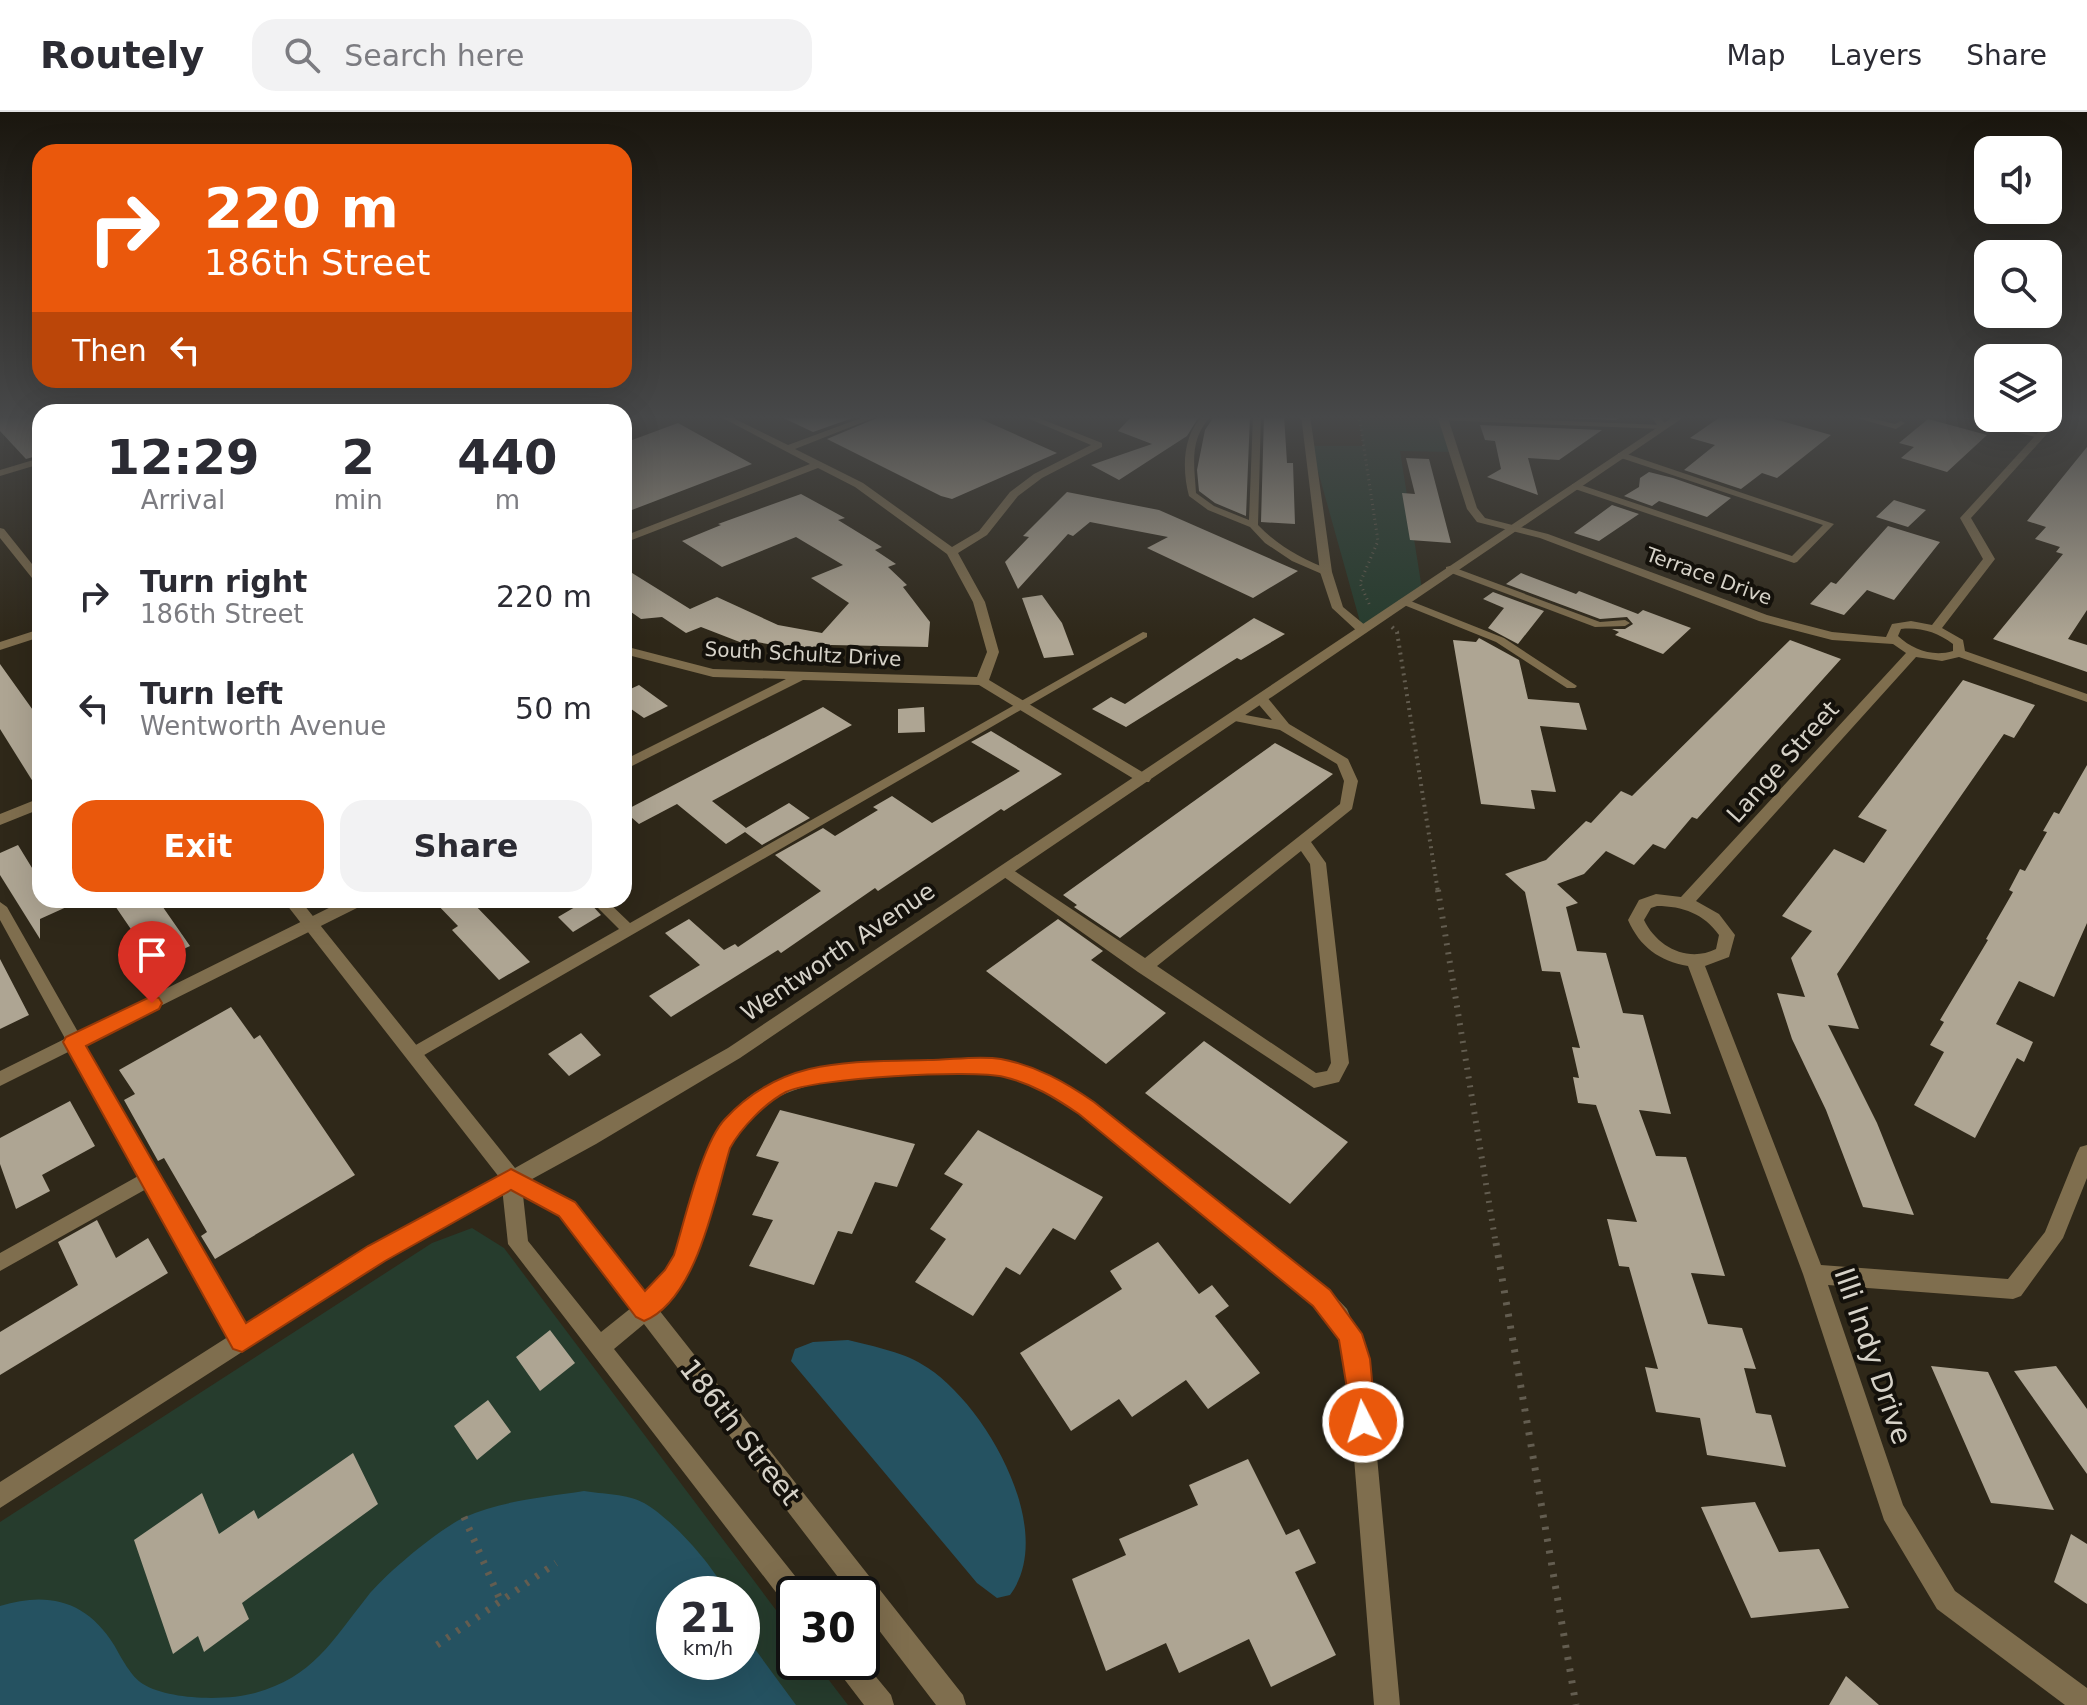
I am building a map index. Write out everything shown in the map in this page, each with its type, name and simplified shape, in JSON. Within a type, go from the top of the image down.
[{"type":"street","points":[[632,537],[754,489]]},
{"type":"street","points":[[865,489],[952,552],[979,602],[993,652],[982,681],[1144,779]]},
{"type":"street","points":[[952,552],[983,533],[1020,489]]},
{"type":"street","points":[[1315,489],[1326,572],[1338,608],[1362,629]]},
{"type":"street","name":"Terrace Drive","points":[[1466,489],[1472,509],[1481,520],[1544,536],[1763,618],[1832,636],[1896,641]]},
{"type":"street","name":"Wentworth Avenue","points":[[0,1496],[376,1254],[589,1138],[734,1053],[1570,489]]},
{"type":"street","points":[[1935,629],[1989,559],[1965,518],[1991,489]]},
{"type":"street","points":[[0,531],[32,571]]},
{"type":"street","points":[[1959,653],[1959,643],[1935,629],[1913,624],[1896,627],[1892,636],[1914,652],[1947,657],[1959,653],[2087,698]]},
{"type":"street","points":[[0,646],[32,636]]},
{"type":"street","name":"South Schultz Drive","points":[[632,652],[713,673],[982,681]]},
{"type":"street","name":"Lange Street","points":[[1685,903],[1914,652]]},
{"type":"street","points":[[632,762],[800,677]]},
{"type":"street","points":[[1261,699],[1284,727]]},
{"type":"street","points":[[1144,968],[1347,806],[1351,781],[1343,762],[1284,727],[1235,717]]},
{"type":"street","points":[[0,820],[32,806]]},
{"type":"street","points":[[1005,872],[1314,1081],[1333,1077],[1340,1063],[1318,863],[1302,841]]},
{"type":"street","points":[[1656,900],[1685,903],[1712,916],[1727,935],[1723,953],[1715,958],[1694,960],[1659,950],[1647,940],[1636,920],[1645,904],[1656,900]]},
{"type":"street","name":"186th Street","points":[[297,908],[511,1178],[567,1209],[953,1705]]},
{"type":"street","points":[[0,1079],[343,908]]},
{"type":"street","name":"Illi Indy Drive","points":[[1694,960],[1814,1274],[1893,1511],[1946,1600],[2087,1705]]},
{"type":"street","points":[[599,1347],[644,1309],[674,1278],[684,1258],[720,1146],[731,1126],[777,1087],[808,1076],[847,1070],[999,1067],[1048,1082],[1152,1160],[1322,1298],[1350,1334],[1357,1359],[1387,1705]]},
{"type":"street","points":[[1814,1274],[2013,1289],[2053,1238],[2087,1153]]},
{"type":"street","points":[[511,1178],[518,1244],[779,1576]]},
{"type":"street","points":[[861,1680],[881,1705]]},
{"type":"lane","points":[[1192,489],[1192,494],[1211,508],[1253,525],[1267,542],[1285,554],[1326,572]]},
{"type":"lane","points":[[1253,525],[1254,489]]},
{"type":"lane","points":[[1585,489],[1794,560],[1829,524],[1725,489]]},
{"type":"lane","points":[[1450,569],[1599,625],[1625,623]]},
{"type":"lane","points":[[1403,601],[1500,640],[1571,686]]},
{"type":"lane","points":[[413,1054],[1143,635]]},
{"type":"lane","points":[[0,907],[6,933],[73,1042],[242,1340]]},
{"type":"lane","points":[[605,908],[629,931]]},
{"type":"lane","points":[[0,1263],[150,1178]]},
{"type":"path","points":[[1367,603],[1360,583],[1378,541],[1370,489]]},
{"type":"path","points":[[1397,632],[1410,696],[1454,999],[1576,1705]]},
{"type":"path","points":[[464,1517],[501,1602]]},
{"type":"path","points":[[437,1645],[556,1563]]},
{"type":"green space","points":[[1323,489],[1406,489],[1422,589],[1362,629]]},
{"type":"green space","points":[[472,1228],[504,1248],[750,1576],[656,1576],[656,1680],[760,1680],[760,1589],[776,1610],[776,1680],[829,1680],[848,1705],[0,1705],[0,1522],[432,1243]]},
{"type":"water","points":[[848,1340],[900,1354],[928,1368],[972,1410],[992,1440],[1009,1472],[1020,1505],[1026,1538],[1023,1568],[1010,1595],[997,1598],[977,1583],[791,1361],[795,1349],[813,1342]]},
{"type":"water","points":[[584,1491],[644,1503],[679,1531],[716,1576],[656,1576],[656,1680],[760,1680],[760,1656],[796,1705],[0,1705],[0,1606],[34,1600],[65,1603],[92,1618],[114,1645],[130,1672],[143,1684],[182,1696],[243,1696],[275,1686],[307,1667],[320,1656],[386,1576],[454,1523],[508,1503]]},
{"type":"building","points":[[632,489],[686,489],[632,510]]},
{"type":"building","points":[[928,489],[974,489],[952,499]]},
{"type":"building","points":[[1247,489],[1246,516],[1215,503],[1199,491]]},
{"type":"building","points":[[1262,489],[1294,489],[1295,524],[1261,522]]},
{"type":"building","points":[[1414,489],[1437,489],[1451,543],[1410,540],[1402,493],[1415,494]]},
{"type":"building","points":[[1522,489],[1536,489],[1538,495]]},
{"type":"building","points":[[1635,489],[1706,489],[1731,498],[1707,517],[1659,501],[1652,506],[1624,496]]},
{"type":"building","points":[[2053,489],[2087,489],[2087,610],[2068,639],[2087,645],[2087,672],[1993,639],[2063,554],[2056,552],[2060,547],[2035,539],[2046,527],[2027,521]]},
{"type":"building","points":[[1067,492],[1159,510],[1298,571],[1253,598],[1147,548],[1168,537],[1090,522],[1073,536],[1068,534],[1018,589],[1005,562],[1029,537],[1023,536]]},
{"type":"building","points":[[801,494],[845,518],[838,520],[882,547],[875,550],[896,564],[888,567],[907,585],[903,587],[930,622],[928,647],[831,645],[825,654],[757,642],[750,646],[701,627],[686,633],[662,617],[641,619],[632,613],[632,573],[690,609],[717,597],[778,625],[822,633],[849,603],[811,578],[843,565],[796,537],[722,567],[682,541],[721,525],[718,524]]},
{"type":"building","points":[[1894,500],[1926,510],[1908,527],[1876,517]]},
{"type":"building","points":[[1612,505],[1639,514],[1599,541],[1574,533]]},
{"type":"building","points":[[1888,526],[1940,542],[1894,600],[1867,590],[1844,615],[1810,604],[1831,582],[1836,584]]},
{"type":"building","points":[[1521,573],[1576,594],[1579,591],[1638,614],[1643,610],[1691,628],[1663,654],[1615,635],[1619,632],[1612,629],[1625,629],[1633,624],[1627,617],[1600,619],[1506,584]]},
{"type":"building","points":[[1493,592],[1544,611],[1518,644],[1488,628],[1504,608],[1483,599]]},
{"type":"building","points":[[1042,595],[1062,623],[1074,655],[1044,658],[1022,598]]},
{"type":"building","points":[[1254,618],[1285,634],[1241,660],[1237,658],[1126,727],[1092,709],[1111,697],[1125,704]]},
{"type":"building","points":[[1479,638],[1519,660],[1528,699],[1579,703],[1587,730],[1540,726],[1556,792],[1531,790],[1535,809],[1481,804],[1453,640],[1476,642]]},
{"type":"building","points":[[1790,640],[1841,659],[1697,819],[1692,817],[1665,849],[1653,844],[1634,865],[1606,851],[1584,874],[1557,884],[1578,903],[1566,907],[1577,951],[1606,953],[1623,1013],[1643,1015],[1671,1114],[1639,1110],[1656,1156],[1686,1157],[1725,1276],[1691,1273],[1708,1324],[1742,1328],[1756,1369],[1744,1368],[1756,1413],[1771,1415],[1786,1467],[1707,1455],[1700,1418],[1656,1412],[1645,1367],[1658,1369],[1629,1267],[1619,1266],[1607,1219],[1637,1222],[1596,1105],[1578,1103],[1573,1077],[1579,1078],[1572,1047],[1580,1048],[1560,972],[1542,971],[1525,892],[1505,874],[1546,860],[1586,821],[1591,823],[1621,791],[1632,796]]},
{"type":"building","points":[[0,664],[32,709],[32,780],[0,729]]},
{"type":"building","points":[[1963,680],[2035,705],[2014,738],[2004,734],[1837,974],[1859,1029],[1828,1025],[1877,1123],[1914,1215],[1863,1207],[1826,1110],[1792,1039],[1777,993],[1805,997],[1791,958],[1812,931],[1782,916],[1834,849],[1864,863],[1887,830],[1858,817]]},
{"type":"building","points":[[639,685],[668,706],[644,718],[632,710],[632,688]]},
{"type":"building","points":[[823,707],[852,725],[712,801],[746,828],[789,803],[810,818],[762,845],[745,832],[726,844],[677,804],[639,824],[632,818],[632,807]]},
{"type":"building","points":[[924,707],[925,732],[898,733],[898,709]]},
{"type":"building","points":[[991,731],[1062,774],[1004,811],[1001,809],[878,891],[875,888],[781,953],[778,950],[671,1017],[649,996],[700,965],[665,933],[689,919],[724,950],[735,944],[738,947],[821,891],[775,855],[823,828],[835,836],[878,810],[873,807],[892,796],[932,823],[1020,771],[971,742]]},
{"type":"building","points":[[1275,743],[1333,774],[1120,938],[1074,907],[1077,905],[1063,895]]},
{"type":"building","points":[[2087,765],[2087,923],[2054,997],[2019,981],[1996,1024],[2033,1042],[2024,1062],[2017,1058],[1975,1138],[1914,1105],[1944,1052],[1930,1045],[1944,1022],[1940,1020],[2013,892],[2009,890],[2020,869],[2025,871],[2047,832],[2043,831],[2054,812],[2059,814]]},
{"type":"building","points":[[18,845],[32,868],[32,908],[64,908],[40,919],[40,939],[0,875],[0,853]]},
{"type":"building","points":[[116,908],[164,908],[190,946],[154,963]]},
{"type":"building","points":[[441,908],[478,908],[530,962],[499,980],[452,930],[458,926]]},
{"type":"building","points":[[573,908],[594,908],[601,915],[573,932],[558,917]]},
{"type":"building","points":[[1058,919],[1103,951],[1091,960],[1166,1013],[1106,1064],[986,971]]},
{"type":"building","points":[[0,959],[29,1015],[0,1029]]},
{"type":"building","points":[[231,1007],[254,1039],[260,1035],[355,1175],[215,1259],[201,1236],[207,1232],[164,1158],[158,1161],[124,1100],[135,1094],[119,1070]]},
{"type":"building","points":[[581,1033],[601,1055],[569,1076],[548,1054]]},
{"type":"building","points":[[1204,1041],[1348,1142],[1290,1204],[1145,1093]]},
{"type":"building","points":[[70,1101],[95,1146],[42,1175],[50,1191],[16,1209],[0,1164],[0,1138]]},
{"type":"building","points":[[780,1110],[915,1144],[897,1187],[875,1182],[852,1234],[838,1231],[814,1285],[749,1266],[773,1220],[752,1215],[779,1162],[756,1156]]},
{"type":"building","points":[[978,1130],[1103,1197],[1075,1240],[1053,1228],[1020,1275],[1006,1267],[973,1316],[915,1282],[946,1239],[930,1229],[963,1184],[944,1174]]},
{"type":"building","points":[[97,1220],[116,1258],[148,1238],[168,1273],[0,1375],[0,1332],[78,1285],[58,1242]]},
{"type":"building","points":[[1158,1242],[1199,1294],[1212,1285],[1229,1306],[1215,1316],[1260,1373],[1208,1409],[1186,1380],[1132,1417],[1119,1399],[1071,1431],[1020,1353],[1122,1289],[1110,1271]]},
{"type":"building","points":[[550,1330],[575,1363],[540,1391],[516,1357]]},
{"type":"building","points":[[1931,1366],[1988,1372],[2054,1510],[1991,1503]]},
{"type":"building","points":[[2056,1366],[2087,1409],[2087,1474],[2014,1371]]},
{"type":"building","points":[[488,1400],[511,1432],[477,1460],[454,1426]]},
{"type":"building","points":[[353,1453],[378,1504],[242,1603],[249,1619],[204,1652],[198,1636],[173,1654],[134,1540],[202,1493],[219,1534],[254,1510],[258,1519]]},
{"type":"building","points":[[1248,1459],[1286,1535],[1299,1529],[1316,1563],[1295,1572],[1336,1655],[1271,1687],[1249,1639],[1179,1673],[1166,1643],[1106,1671],[1072,1579],[1126,1555],[1119,1539],[1198,1505],[1189,1485]]},
{"type":"building","points":[[1755,1502],[1779,1552],[1819,1549],[1849,1608],[1751,1618],[1701,1507]]},
{"type":"building","points":[[2071,1534],[2087,1544],[2087,1604],[2054,1582]]},
{"type":"building","points":[[1846,1676],[1879,1705],[1829,1705]]},
{"type":"route","points":[[152,1003],[73,1042],[242,1340],[376,1254],[511,1178],[567,1209],[644,1309],[674,1278],[684,1258],[720,1146],[731,1126],[749,1107],[777,1087],[808,1076],[847,1070],[999,1067],[1024,1071],[1048,1082],[1087,1108],[1322,1298],[1350,1334],[1357,1359],[1363,1422]]}]
